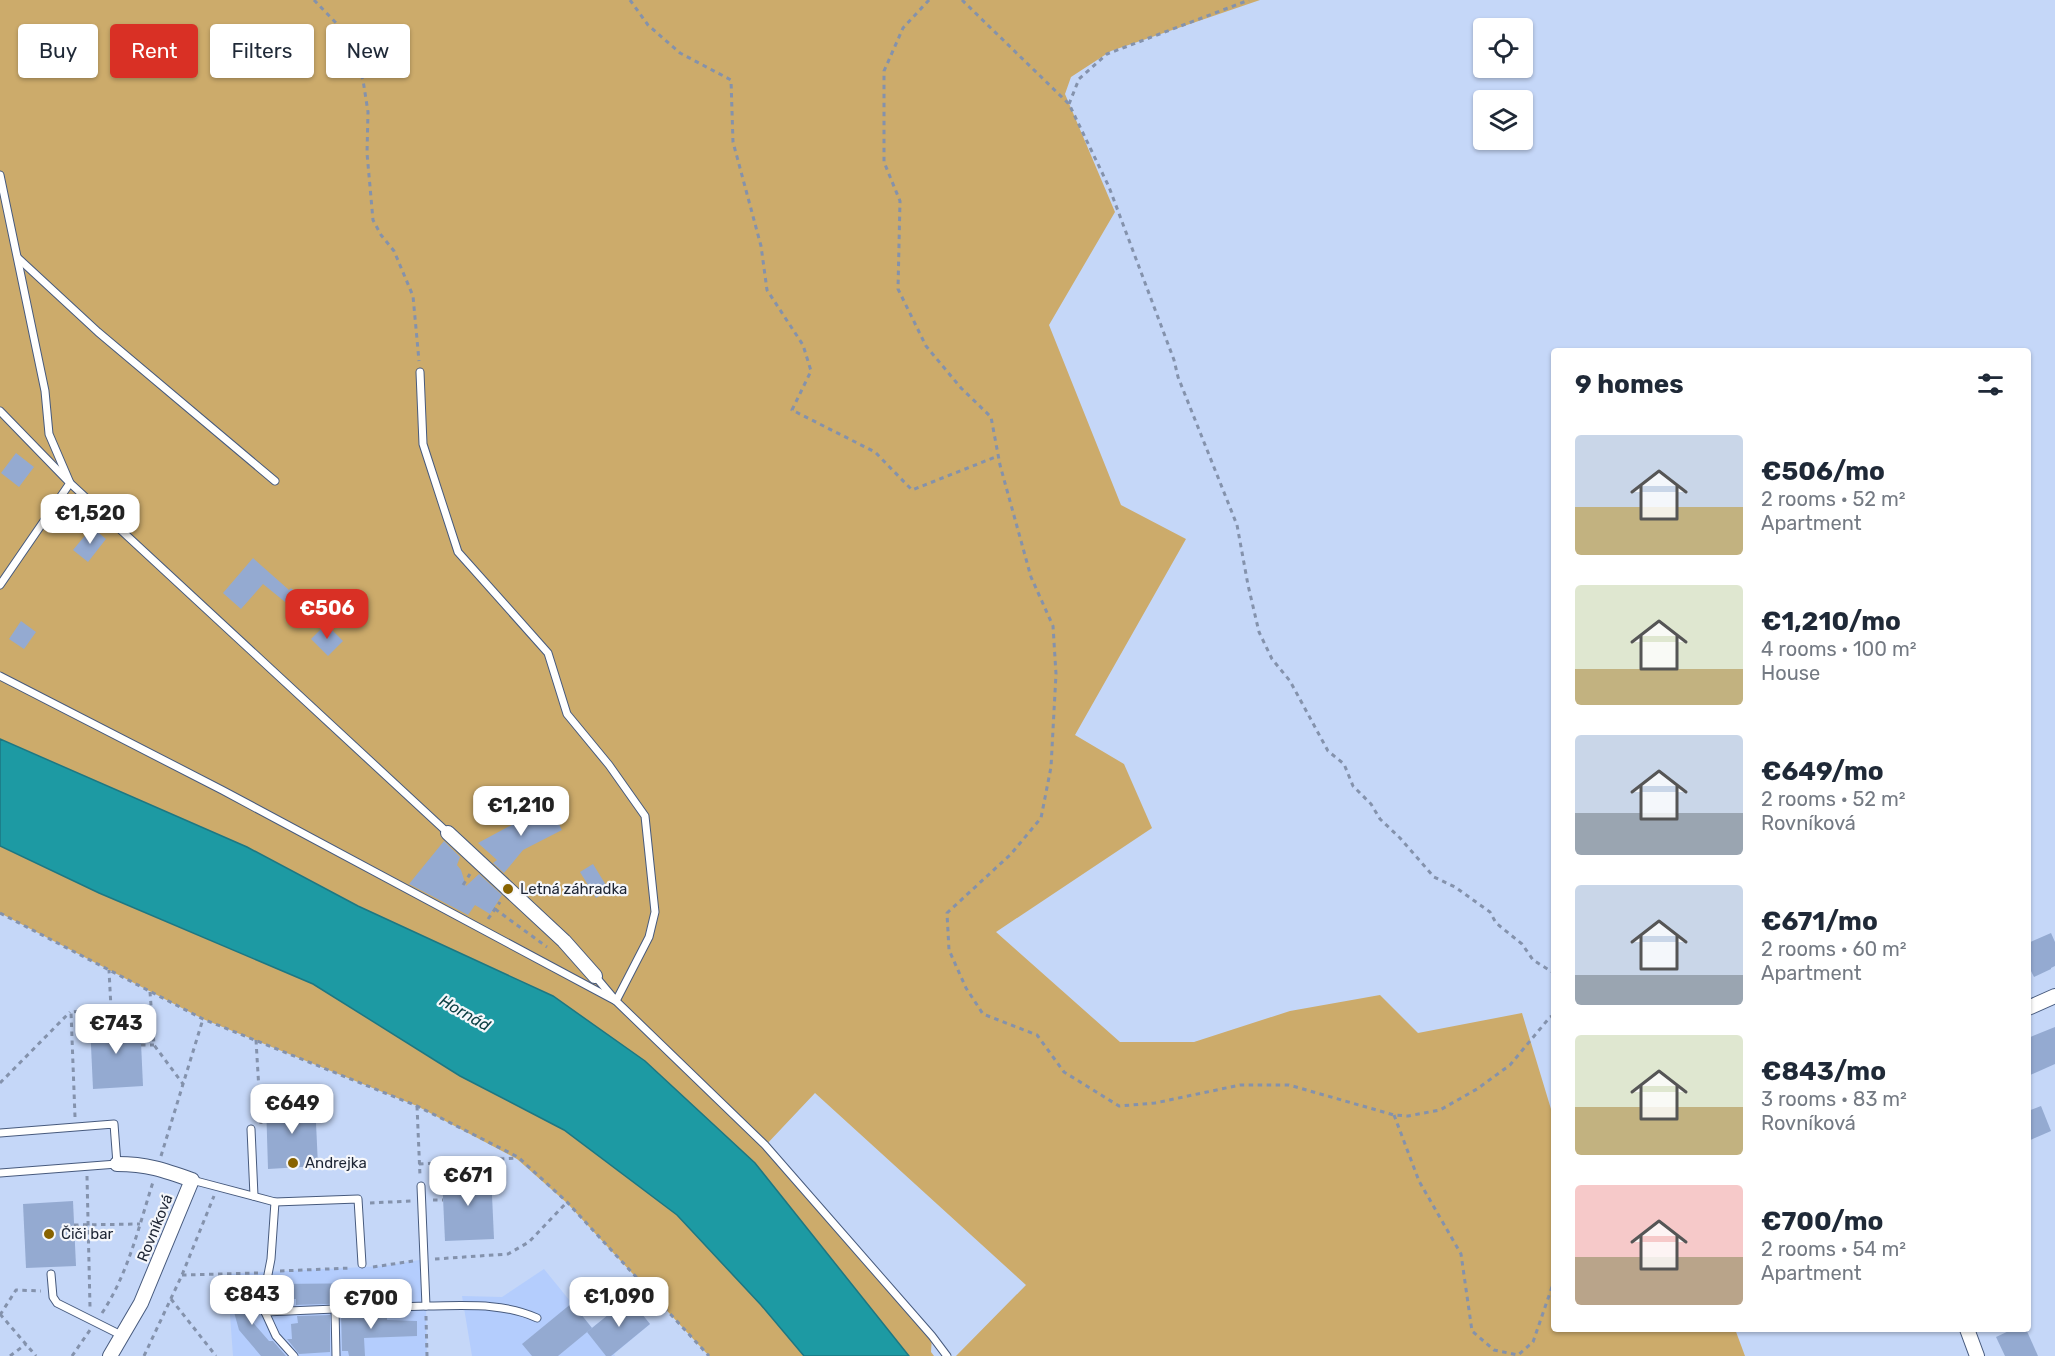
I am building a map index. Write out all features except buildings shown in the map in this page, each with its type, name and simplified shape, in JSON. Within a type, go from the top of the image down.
[{"type":"street","points":[[448,833],[564,941],[595,976]]},
{"type":"street","points":[[2031,1007],[2055,996]]},
{"type":"street","name":"Rovníková","points":[[110,1356],[141,1303],[192,1180],[140,1164],[117,1164]]},
{"type":"street","points":[[1968,1332],[1977,1356]]},
{"type":"lane","points":[[0,175],[45,391],[49,434],[70,483]]},
{"type":"lane","points":[[18,258],[98,332],[275,481]]},
{"type":"lane","points":[[420,372],[423,444],[458,552],[548,653],[567,714],[609,765],[645,816],[655,912],[649,937],[616,1001]]},
{"type":"lane","points":[[0,411],[70,483],[448,833]]},
{"type":"lane","points":[[0,585],[70,483]]},
{"type":"lane","points":[[0,676],[222,790],[616,1001]]},
{"type":"lane","points":[[595,976],[616,1001],[765,1145],[932,1336],[946,1356]]},
{"type":"lane","points":[[0,1133],[114,1124],[117,1164],[0,1173]]},
{"type":"lane","points":[[250,1129],[254,1196]]},
{"type":"lane","points":[[192,1180],[275,1202],[358,1199],[361,1266]]},
{"type":"lane","points":[[421,1186],[426,1306]]},
{"type":"lane","points":[[275,1202],[265,1290],[265,1312],[276,1336],[294,1356]]},
{"type":"lane","points":[[51,1274],[53,1297],[57,1303],[123,1336]]},
{"type":"lane","points":[[265,1312],[426,1306],[502,1307],[522,1311],[537,1318]]},
{"type":"lane","points":[[334,1309],[336,1356]]},
{"type":"path","points":[[314,0],[340,27],[353,50],[363,80],[368,112],[367,153],[373,220],[394,251],[410,286],[413,296],[420,372]]},
{"type":"path","points":[[630,0],[648,25],[680,52],[731,80],[733,142],[761,246],[767,290],[803,345],[811,371],[792,410],[875,452],[912,490],[998,456]]},
{"type":"path","points":[[929,0],[903,28],[884,71],[884,162],[900,201],[898,289],[926,346],[961,388],[991,417],[998,456],[1031,578],[1053,626],[1056,674],[1052,756],[1041,818],[1011,854],[947,913],[949,950],[966,988],[984,1014],[1038,1035],[1064,1072],[1119,1106],[1155,1103],[1240,1085],[1288,1085],[1394,1115],[1408,1116],[1440,1110],[1477,1089],[1510,1065],[1551,1016]]},
{"type":"path","points":[[962,0],[1069,104],[1108,187],[1174,360],[1178,377],[1238,525],[1248,585],[1260,632],[1272,659],[1290,681],[1329,751],[1344,764],[1353,786],[1371,804],[1380,819],[1434,877],[1455,887],[1490,912],[1496,923],[1522,944],[1533,960],[1551,971]]},
{"type":"path","points":[[1069,104],[1079,79],[1107,54],[1249,0]]},
{"type":"path","points":[[484,925],[505,894]]},
{"type":"path","points":[[495,909],[552,951]]},
{"type":"path","points":[[0,913],[203,1019],[417,1106],[518,1157],[567,1202],[709,1356]]},
{"type":"path","points":[[0,1083],[70,1012],[111,1008],[109,970]]},
{"type":"path","points":[[150,992],[154,1045],[183,1084]]},
{"type":"path","points":[[70,1012],[75,1127]]},
{"type":"path","points":[[256,1040],[262,1128]]},
{"type":"path","points":[[141,1045],[154,1045]]},
{"type":"path","points":[[417,1106],[421,1186]]},
{"type":"path","points":[[1394,1115],[1419,1181],[1461,1254],[1472,1331],[1494,1350],[1518,1355],[1533,1342],[1551,1290]]},
{"type":"path","points":[[419,1164],[518,1157]]},
{"type":"path","points":[[72,1356],[96,1323],[91,1314],[86,1166]]},
{"type":"path","points":[[144,1356],[182,1275],[217,1188]]},
{"type":"path","points":[[358,1204],[443,1200]]},
{"type":"path","points":[[373,1267],[425,1259],[508,1254],[529,1242],[567,1202]]},
{"type":"path","points":[[74,1225],[140,1224]]},
{"type":"path","points":[[182,1275],[361,1266]]},
{"type":"path","points":[[36,1356],[0,1314],[16,1290],[52,1291]]},
{"type":"path","points":[[171,1299],[216,1356]]},
{"type":"path","points":[[426,1306],[427,1356]]},
{"type":"path","points":[[10,1356],[26,1344]]},
{"type":"shaded area","points":[[0,0],[1260,0],[1111,51],[1071,77],[1065,94],[1115,212],[1049,325],[1121,505],[1186,539],[1075,735],[1124,764],[1152,828],[996,932],[1120,1042],[1194,1042],[1290,1011],[1380,995],[1418,1033],[1522,1013],[1551,1109],[1551,1332],[1736,1332],[1745,1356],[956,1356],[1026,1285],[815,1093],[765,1146],[932,1336],[931,1352],[934,1356],[909,1356],[755,1163],[645,1061],[553,996],[358,906],[247,847],[0,739]]},
{"type":"shaded area","points":[[0,846],[99,893],[313,984],[460,1076],[564,1130],[677,1215],[761,1305],[804,1356],[709,1356],[567,1203],[517,1159],[417,1106],[203,1019],[0,913]]},
{"type":"shaded area","points":[[425,1259],[427,1356],[233,1356],[227,1274],[384,1266]]},
{"type":"shaded area","points":[[544,1269],[592,1328],[629,1298],[650,1324],[614,1354],[615,1356],[472,1356],[462,1296],[502,1297]]},
{"type":"water","name":"Hornád","points":[[0,739],[247,847],[358,906],[553,996],[645,1061],[755,1163],[909,1356],[804,1356],[761,1305],[677,1215],[564,1130],[460,1076],[313,984],[99,893],[0,846]]},
{"type":"place","name":"Letná záhradka","points":[[508,889]]},
{"type":"place","name":"Andrejka","points":[[293,1163]]},
{"type":"place","name":"Čiči bar","points":[[49,1234]]}]
